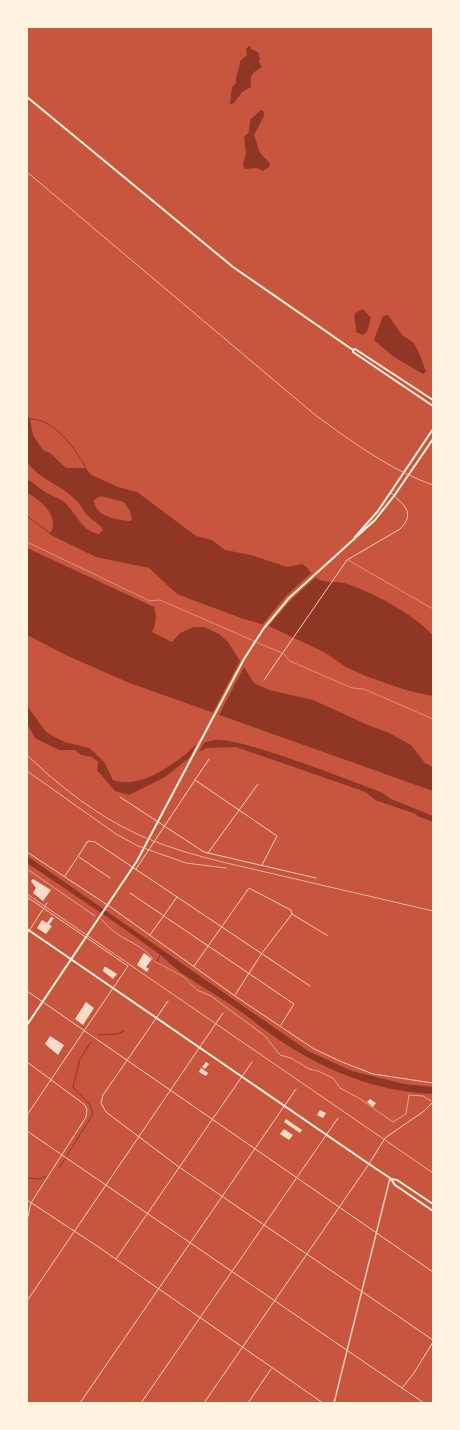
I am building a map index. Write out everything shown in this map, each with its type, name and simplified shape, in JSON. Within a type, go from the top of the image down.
[{"type":"main road","points":[[27,97],[233,267],[353,350],[353,352],[433,406]]},
{"type":"main road","points":[[353,350],[355,349],[433,400]]},
{"type":"main road","points":[[354,538],[378,511],[433,429]]},
{"type":"main road","points":[[27,1025],[109,906],[129,874],[257,637],[289,598],[375,520],[403,484],[433,439]]},
{"type":"main road","points":[[28,929],[326,1135],[390,1178],[397,1180],[433,1204]]},
{"type":"main road","points":[[390,1178],[395,1185],[433,1211]]},
{"type":"street","points":[[264,680],[347,560],[400,529],[405,524],[408,518],[407,508],[391,493]]},
{"type":"street","points":[[136,869],[209,759]]},
{"type":"street","points":[[195,780],[277,836],[262,866]]},
{"type":"street","points":[[208,853],[238,809],[258,784]]},
{"type":"street","points":[[120,797],[208,853],[316,878]]},
{"type":"street","points":[[65,877],[88,841],[92,841],[178,896],[310,986]]},
{"type":"street","points":[[27,852],[109,906],[193,967],[314,1048],[357,1069],[390,1077],[433,1083]]},
{"type":"street","points":[[78,857],[110,878]]},
{"type":"street","points":[[193,967],[249,888],[285,906],[291,910],[292,914],[328,936]]},
{"type":"street","points":[[130,893],[294,1004],[281,1026]]},
{"type":"street","points":[[150,935],[178,896]]},
{"type":"street","points":[[27,897],[128,966],[27,1116]]},
{"type":"street","points":[[27,934],[28,929],[47,903]]},
{"type":"street","points":[[235,996],[262,953],[292,914]]},
{"type":"street","points":[[27,991],[433,1272]]},
{"type":"street","points":[[168,1001],[103,1095],[101,1100],[102,1106],[111,1117],[179,1167],[433,1341],[414,1373],[402,1388]]},
{"type":"street","points":[[27,1301],[73,1230],[223,1013]]},
{"type":"street","points":[[27,1062],[85,1105],[88,1110],[86,1117],[31,1203],[27,1221]]},
{"type":"street","points":[[116,1259],[252,1062]]},
{"type":"street","points":[[80,1403],[296,1089]]},
{"type":"street","points":[[204,1403],[370,1164],[385,1138],[424,1111],[433,1102]]},
{"type":"street","points":[[141,1403],[338,1118]]},
{"type":"street","points":[[27,1131],[274,1302],[424,1403]]},
{"type":"street","points":[[334,1403],[390,1178]]},
{"type":"street","points":[[27,1200],[116,1259],[157,1290],[323,1403]]},
{"type":"street","points":[[248,1403],[272,1368]]},
{"type":"lane","points":[[27,542],[150,600],[160,600],[282,653],[290,661],[352,688],[364,689],[433,719]]},
{"type":"lane","points":[[347,560],[433,609]]},
{"type":"lane","points":[[154,961],[184,977],[196,989]]},
{"type":"path","points":[[27,869],[107,923],[111,930],[136,944],[154,961]]},
{"type":"path","points":[[196,989],[211,996],[265,1036],[280,1055],[291,1058],[308,1069],[318,1071],[333,1078],[340,1088],[358,1098],[392,1122],[406,1114],[409,1095],[423,1096],[430,1100]]},
{"type":"shaded area","points":[[250,45],[251,49],[258,52],[260,58],[259,62],[262,67],[252,74],[251,87],[242,92],[234,103],[230,104],[232,87],[236,83],[240,61],[247,55],[246,49]]},
{"type":"shaded area","points":[[261,110],[264,112],[264,116],[254,135],[260,153],[270,163],[269,167],[263,171],[257,168],[245,169],[243,164],[246,154],[244,137],[249,132],[250,120]]},
{"type":"shaded area","points":[[363,309],[371,318],[367,332],[363,335],[356,332],[354,318],[355,313]]},
{"type":"shaded area","points":[[388,315],[402,335],[414,343],[426,372],[423,374],[394,357],[374,340],[383,316]]},
{"type":"shaded area","points":[[27,414],[30,419],[33,435],[43,450],[50,453],[66,468],[86,468],[90,474],[96,477],[118,487],[137,492],[196,536],[212,540],[225,550],[251,555],[287,567],[302,564],[320,580],[344,583],[392,605],[416,620],[433,636],[433,696],[409,691],[368,677],[346,667],[324,652],[271,627],[241,618],[177,594],[149,568],[96,557],[51,535],[50,533],[53,528],[53,522],[51,516],[48,510],[38,500],[27,493],[27,480],[65,503],[84,527],[93,533],[99,534],[103,530],[84,512],[76,500],[44,478],[27,462]],"holes":[[[101,496],[124,502],[130,511],[132,519],[130,521],[119,520],[107,516],[98,510],[94,500]]]},
{"type":"shaded area","points":[[27,548],[154,607],[156,620],[152,632],[172,642],[180,633],[194,627],[204,627],[219,634],[228,642],[254,683],[269,690],[313,700],[370,726],[387,732],[411,745],[425,763],[433,767],[433,791],[127,682],[68,656],[27,635]]},
{"type":"shaded area","points":[[27,706],[46,732],[64,742],[89,748],[95,753],[104,762],[113,780],[131,782],[150,777],[184,756],[196,745],[214,740],[226,740],[269,752],[381,792],[391,799],[433,816],[433,822],[417,816],[416,814],[375,800],[366,792],[236,747],[206,748],[193,755],[165,777],[129,795],[115,791],[97,770],[98,762],[92,757],[81,755],[75,750],[59,750],[35,738],[27,723]]},
{"type":"shaded area","points":[[27,856],[308,1051],[352,1071],[404,1084],[433,1087],[433,1094],[408,1092],[359,1080],[336,1071],[292,1048],[243,1013],[180,972],[139,940],[27,863]]},
{"type":"pier","points":[[312,572],[317,576],[290,601],[267,628],[262,625],[286,596]]},
{"type":"pier","points":[[241,659],[245,665],[218,717],[212,714]]},
{"type":"pier","points":[[205,741],[197,755],[186,764],[197,743]]},
{"type":"building","points":[[33,879],[51,890],[43,901],[33,893],[36,888],[31,881]]},
{"type":"building","points":[[51,917],[54,918],[49,925],[52,926],[46,934],[37,928],[42,920],[47,923]]},
{"type":"building","points":[[144,953],[152,959],[146,967],[149,969],[147,972],[137,965]]},
{"type":"building","points":[[104,967],[117,974],[113,979],[103,971]]},
{"type":"building","points":[[86,1002],[94,1008],[83,1025],[75,1019]]},
{"type":"building","points":[[50,1036],[64,1045],[58,1055],[45,1044]]},
{"type":"building","points":[[206,1062],[209,1064],[205,1069],[202,1067]]},
{"type":"building","points":[[201,1068],[208,1073],[206,1076],[199,1072]]},
{"type":"building","points":[[370,1099],[376,1103],[373,1107],[367,1102]]},
{"type":"building","points":[[320,1110],[326,1113],[323,1118],[317,1115]]},
{"type":"building","points":[[286,1119],[302,1130],[300,1133],[284,1122]]},
{"type":"building","points":[[284,1129],[293,1135],[289,1140],[280,1134]]},
{"type":"waterway","points":[[30,419],[39,420],[56,429],[64,436],[86,468]]},
{"type":"waterway","points":[[27,516],[50,533]]},
{"type":"waterway","points":[[157,962],[160,955]]},
{"type":"waterway","points":[[99,1035],[117,1034],[124,1031]]},
{"type":"waterway","points":[[59,1168],[93,1114],[90,1105],[73,1087],[80,1059],[91,1042]]},
{"type":"waterway","points":[[27,1178],[40,1179],[46,1176]]},
{"type":"railway","points":[[27,172],[314,414],[386,463],[417,479],[433,485]]},
{"type":"railway","points":[[27,755],[65,789],[93,809],[137,834],[154,841],[187,853],[222,862],[433,911]]},
{"type":"railway","points":[[27,771],[116,834],[138,846],[186,863],[226,868]]},
{"type":"railway","points":[[27,894],[433,1173]]}]
